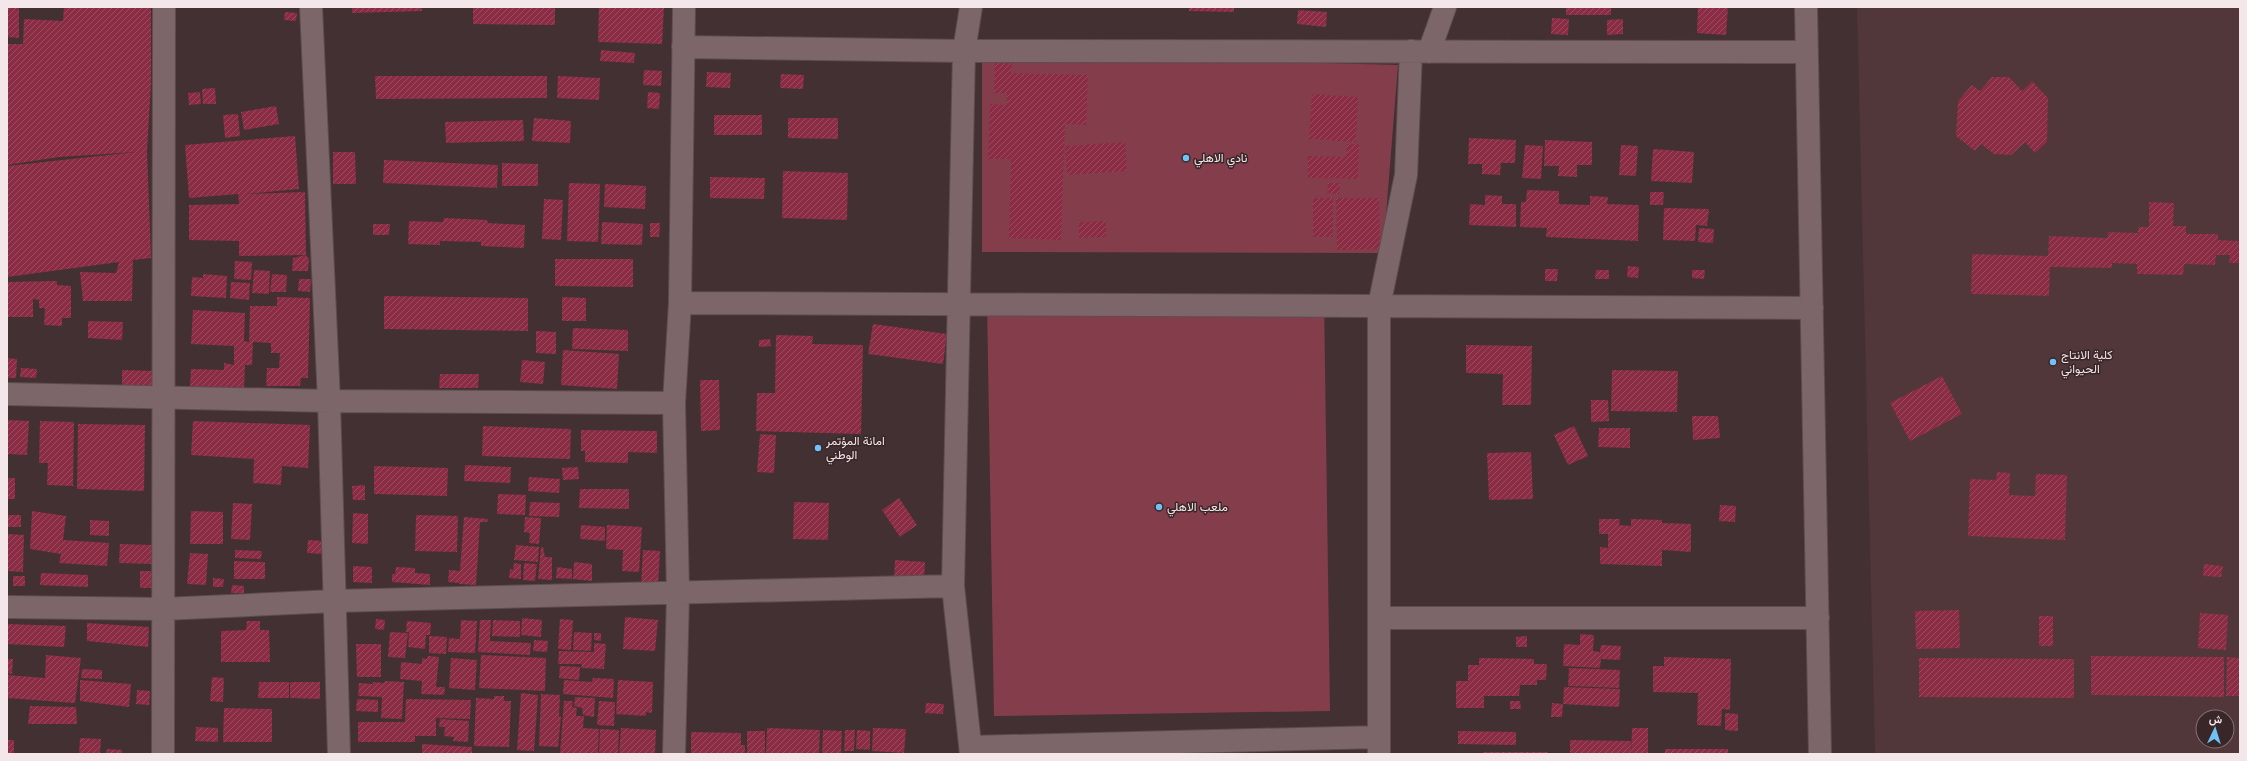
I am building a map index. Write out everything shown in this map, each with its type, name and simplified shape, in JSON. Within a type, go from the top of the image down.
[{"type":"street","points":[[163,754],[164,7]]},
{"type":"street","points":[[311,7],[329,401],[339,754]]},
{"type":"street","points":[[674,754],[678,594],[674,403],[680,303],[684,7]]},
{"type":"street","points":[[971,7],[964,50],[953,586],[971,750],[1379,746],[1379,306],[1406,175],[1420,52],[1445,7]]},
{"type":"street","points":[[1806,7],[1820,754]]},
{"type":"street","points":[[683,47],[964,50],[1807,52]]},
{"type":"street","points":[[680,303],[1812,308]]},
{"type":"street","points":[[7,394],[164,396],[329,401],[674,403]]},
{"type":"street","points":[[7,607],[163,609],[334,601],[678,594],[953,586]]},
{"type":"street","points":[[1379,618],[1818,618]]},
{"type":"shaded area","name":"كلية الانتاج الحيواني","points":[[1857,7],[2240,7],[2240,754],[1875,754]]},
{"type":"shaded area","name":"نادي الاهلي","points":[[982,54],[1398,65],[1383,253],[982,252]]},
{"type":"shaded area","name":"ملعب الاهلي","points":[[1324,297],[1330,711],[994,716],[987,302]]},
{"type":"building","points":[[7,7],[19,7],[19,38],[7,37]]},
{"type":"building","points":[[64,7],[151,7],[151,84],[147,151],[151,258],[133,260],[132,301],[83,301],[80,272],[116,273],[119,262],[7,277],[7,166],[136,152],[59,157],[7,165],[7,44],[23,44],[24,19],[63,21]]},
{"type":"building","points":[[352,7],[422,7],[422,11],[352,13]]},
{"type":"building","points":[[473,7],[555,7],[555,25],[473,24]]},
{"type":"building","points":[[599,7],[664,7],[662,44],[598,42]]},
{"type":"building","points":[[1189,7],[1234,7],[1234,12],[1189,11]]},
{"type":"building","points":[[1566,7],[1611,7],[1611,15],[1566,15]]},
{"type":"building","points":[[1698,7],[1728,7],[1726,35],[1697,33]]},
{"type":"building","points":[[1298,10],[1327,12],[1326,27],[1297,24]]},
{"type":"building","points":[[285,12],[297,13],[296,21],[284,20]]},
{"type":"building","points":[[1552,18],[1569,19],[1568,35],[1551,34]]},
{"type":"building","points":[[1623,19],[1623,34],[1607,35],[1607,20]]},
{"type":"building","points":[[601,50],[635,53],[634,63],[600,61]]},
{"type":"building","points":[[995,61],[1012,61],[1011,73],[1088,75],[1086,125],[1065,124],[1061,240],[1009,238],[1011,159],[988,159],[990,104],[1007,105],[1007,93],[994,93]]},
{"type":"building","points":[[644,70],[662,71],[661,86],[643,85]]},
{"type":"building","points":[[707,72],[731,73],[730,88],[706,87]]},
{"type":"building","points":[[781,74],[804,75],[803,89],[780,88]]},
{"type":"building","points":[[375,76],[547,76],[547,98],[376,99]]},
{"type":"building","points":[[558,76],[600,78],[599,100],[557,98]]},
{"type":"building","points":[[1992,77],[2009,77],[2022,91],[2032,81],[2048,98],[2047,142],[2035,153],[2025,142],[2011,155],[1994,154],[1981,144],[1975,151],[1956,136],[1958,101],[1972,85],[1980,91]]},
{"type":"building","points":[[215,88],[216,104],[203,104],[202,89]]},
{"type":"building","points":[[200,92],[201,104],[189,105],[188,93]]},
{"type":"building","points":[[648,92],[660,93],[659,109],[647,108]]},
{"type":"building","points":[[1312,94],[1358,97],[1356,142],[1309,139]]},
{"type":"building","points":[[276,106],[279,124],[244,130],[241,112]]},
{"type":"building","points":[[238,114],[240,136],[225,138],[223,115]]},
{"type":"building","points":[[714,115],[762,115],[762,135],[714,135]]},
{"type":"building","points":[[534,118],[571,121],[570,143],[532,141]]},
{"type":"building","points":[[788,118],[838,118],[838,139],[788,138]]},
{"type":"building","points":[[523,120],[524,141],[446,143],[445,122]]},
{"type":"building","points":[[295,136],[299,189],[246,194],[305,192],[306,255],[239,256],[239,241],[189,240],[189,205],[239,204],[238,194],[189,198],[185,145]]},
{"type":"building","points":[[1469,138],[1516,140],[1515,163],[1501,163],[1500,175],[1482,174],[1482,164],[1468,164]]},
{"type":"building","points":[[1545,140],[1592,142],[1592,165],[1577,165],[1577,177],[1558,176],[1559,166],[1544,166]]},
{"type":"building","points":[[1125,142],[1127,171],[1067,175],[1065,146]]},
{"type":"building","points":[[1347,144],[1359,144],[1358,179],[1308,178],[1308,156],[1346,157]]},
{"type":"building","points":[[1525,145],[1543,146],[1541,179],[1522,178]]},
{"type":"building","points":[[1621,145],[1638,146],[1636,176],[1619,175]]},
{"type":"building","points":[[1653,149],[1694,152],[1692,183],[1651,181]]},
{"type":"building","points":[[333,152],[355,152],[356,184],[333,184]]},
{"type":"building","points":[[384,160],[498,165],[497,188],[383,183]]},
{"type":"building","points":[[502,163],[538,164],[538,186],[502,186]]},
{"type":"building","points":[[783,171],[848,173],[847,220],[782,218]]},
{"type":"building","points":[[710,177],[765,178],[764,199],[710,198]]},
{"type":"building","points":[[569,183],[600,184],[598,242],[567,241]]},
{"type":"building","points":[[1328,183],[1340,183],[1339,194],[1327,193]]},
{"type":"building","points":[[605,184],[646,186],[645,209],[604,207]]},
{"type":"building","points":[[1527,190],[1559,191],[1559,204],[1590,205],[1590,196],[1608,197],[1607,204],[1639,205],[1638,241],[1546,237],[1547,228],[1520,227],[1521,202],[1526,202]]},
{"type":"building","points":[[1650,192],[1664,192],[1663,205],[1650,205]]},
{"type":"building","points":[[1485,195],[1502,196],[1502,204],[1516,204],[1516,227],[1469,225],[1470,204],[1485,205]]},
{"type":"building","points":[[1313,198],[1333,198],[1333,237],[1313,237]]},
{"type":"building","points":[[1336,198],[1379,198],[1380,249],[1337,250]]},
{"type":"building","points":[[544,199],[563,200],[561,240],[542,239]]},
{"type":"building","points":[[2149,202],[2174,203],[2173,226],[2186,226],[2186,234],[2218,234],[2218,240],[2240,241],[2240,263],[2229,263],[2230,255],[2216,255],[2215,265],[2184,264],[2183,275],[2137,274],[2137,264],[2112,263],[2112,268],[2050,267],[2049,296],[1971,294],[1972,254],[2048,256],[2049,236],[2108,238],[2108,232],[2138,233],[2138,227],[2149,227]]},
{"type":"building","points":[[1664,208],[1709,209],[1707,226],[1696,225],[1695,241],[1663,240]]},
{"type":"building","points":[[444,218],[487,220],[488,223],[525,225],[524,248],[481,246],[481,242],[440,241],[440,245],[408,244],[409,221],[443,222]]},
{"type":"building","points":[[1106,221],[1106,237],[1079,238],[1079,222]]},
{"type":"building","points":[[602,222],[643,224],[642,245],[601,244]]},
{"type":"building","points":[[650,223],[660,223],[659,237],[650,237]]},
{"type":"building","points":[[373,224],[390,224],[389,235],[373,235]]},
{"type":"building","points":[[1699,228],[1714,229],[1713,243],[1698,242]]},
{"type":"building","points":[[306,255],[309,259],[308,271],[292,271],[293,258]]},
{"type":"building","points":[[555,259],[633,259],[633,287],[555,286]]},
{"type":"building","points":[[235,261],[252,262],[251,280],[234,279]]},
{"type":"building","points":[[1628,266],[1639,267],[1638,278],[1627,277]]},
{"type":"building","points":[[1545,269],[1558,269],[1557,281],[1545,281]]},
{"type":"building","points":[[254,270],[270,271],[269,294],[252,293]]},
{"type":"building","points":[[1596,270],[1609,270],[1609,279],[1595,279]]},
{"type":"building","points":[[1692,270],[1705,270],[1704,279],[1692,278]]},
{"type":"building","points":[[203,274],[227,276],[226,298],[191,296],[192,277],[203,278]]},
{"type":"building","points":[[272,274],[287,275],[286,292],[270,292]]},
{"type":"building","points":[[299,279],[311,279],[310,292],[298,291]]},
{"type":"building","points":[[57,281],[57,285],[71,286],[71,318],[62,318],[62,326],[44,325],[45,308],[39,308],[39,300],[33,299],[33,317],[7,317],[7,282]]},
{"type":"building","points":[[231,282],[250,283],[249,300],[230,298]]},
{"type":"building","points":[[384,296],[528,298],[528,331],[384,329]]},
{"type":"building","points":[[277,297],[310,298],[308,378],[301,378],[300,386],[266,386],[267,368],[279,368],[280,353],[271,353],[271,343],[253,342],[252,365],[245,365],[244,389],[190,387],[191,369],[224,370],[224,363],[234,365],[234,346],[191,344],[193,310],[245,313],[244,341],[249,342],[250,306],[277,306]]},
{"type":"building","points":[[562,297],[586,298],[586,321],[562,321]]},
{"type":"building","points":[[88,321],[123,322],[122,340],[88,338]]},
{"type":"building","points":[[873,324],[947,334],[943,364],[868,354]]},
{"type":"building","points":[[573,328],[628,330],[628,351],[572,349]]},
{"type":"building","points":[[536,331],[556,332],[556,354],[536,353]]},
{"type":"building","points":[[776,335],[813,336],[812,344],[863,345],[861,434],[756,431],[757,393],[775,393]]},
{"type":"building","points":[[770,339],[771,346],[759,347],[759,340]]},
{"type":"building","points":[[1466,345],[1532,346],[1531,405],[1502,405],[1503,374],[1466,373]]},
{"type":"building","points":[[563,350],[619,354],[617,389],[561,385]]},
{"type":"building","points":[[7,358],[17,359],[16,378],[7,378]]},
{"type":"building","points":[[522,360],[545,362],[543,384],[520,382]]},
{"type":"building","points":[[21,368],[37,369],[36,378],[20,377]]},
{"type":"building","points":[[122,370],[153,371],[152,386],[122,385]]},
{"type":"building","points":[[1612,370],[1678,371],[1677,412],[1611,411]]},
{"type":"building","points":[[440,374],[479,374],[478,388],[439,388]]},
{"type":"building","points":[[1942,376],[1962,414],[1910,441],[1890,403]]},
{"type":"building","points":[[700,380],[719,380],[720,430],[701,431]]},
{"type":"building","points":[[1591,400],[1608,400],[1609,421],[1591,422]]},
{"type":"building","points":[[1692,416],[1718,416],[1720,438],[1693,440]]},
{"type":"building","points":[[7,420],[29,421],[27,455],[7,454]]},
{"type":"building","points":[[40,421],[74,422],[73,486],[47,485],[48,463],[39,463]]},
{"type":"building","points":[[193,421],[310,425],[308,468],[282,466],[281,485],[253,483],[254,459],[191,455]]},
{"type":"building","points":[[78,424],[145,425],[144,491],[77,489]]},
{"type":"building","points":[[483,426],[571,429],[570,459],[482,456]]},
{"type":"building","points":[[1574,426],[1588,456],[1568,465],[1554,435]]},
{"type":"building","points":[[1599,428],[1630,428],[1630,448],[1598,447]]},
{"type":"building","points":[[581,430],[657,431],[657,453],[628,452],[628,463],[585,462],[585,451],[581,451]]},
{"type":"building","points":[[760,434],[776,435],[774,473],[757,472]]},
{"type":"building","points":[[1531,452],[1533,499],[1489,500],[1487,453]]},
{"type":"building","points":[[465,465],[511,467],[510,483],[464,481]]},
{"type":"building","points":[[374,466],[448,468],[447,496],[374,494]]},
{"type":"building","points":[[578,467],[579,479],[563,480],[562,468]]},
{"type":"building","points":[[1997,472],[2010,473],[2009,495],[2035,496],[2036,474],[2067,475],[2065,540],[1968,536],[1970,479],[1996,480]]},
{"type":"building","points":[[529,477],[560,479],[559,493],[528,491]]},
{"type":"building","points":[[7,478],[15,478],[15,499],[7,499]]},
{"type":"building","points":[[365,485],[365,500],[353,500],[352,486]]},
{"type":"building","points":[[580,489],[629,489],[629,509],[579,508]]},
{"type":"building","points":[[498,494],[526,495],[525,515],[497,514]]},
{"type":"building","points":[[899,498],[917,525],[900,537],[882,510]]},
{"type":"building","points":[[530,502],[560,503],[559,517],[529,516]]},
{"type":"building","points":[[794,502],[829,503],[828,540],[793,539]]},
{"type":"building","points":[[233,503],[252,504],[250,540],[231,539]]},
{"type":"building","points":[[1720,505],[1736,506],[1735,522],[1719,521]]},
{"type":"building","points":[[32,511],[66,516],[63,540],[109,543],[107,566],[59,563],[61,554],[30,549]]},
{"type":"building","points":[[191,511],[223,512],[223,544],[190,544]]},
{"type":"building","points":[[353,513],[368,514],[368,544],[352,543]]},
{"type":"building","points":[[7,515],[21,515],[21,527],[7,527]]},
{"type":"building","points":[[416,515],[458,516],[457,552],[415,551]]},
{"type":"building","points":[[464,517],[488,519],[487,522],[480,522],[476,585],[459,584]]},
{"type":"building","points":[[525,517],[541,518],[539,544],[529,543],[530,533],[524,532]]},
{"type":"building","points":[[1599,519],[1620,519],[1619,525],[1631,526],[1631,519],[1662,520],[1662,523],[1691,524],[1691,552],[1662,550],[1662,566],[1600,564],[1600,547],[1608,548],[1608,534],[1599,534]]},
{"type":"building","points":[[90,520],[109,521],[109,536],[90,535]]},
{"type":"building","points":[[581,525],[605,527],[605,541],[580,539]]},
{"type":"building","points":[[607,525],[642,527],[639,572],[622,571],[623,550],[606,549]]},
{"type":"building","points":[[7,534],[24,535],[23,572],[7,571]]},
{"type":"building","points":[[308,540],[324,541],[323,554],[307,553]]},
{"type":"building","points":[[120,544],[152,545],[152,564],[119,563]]},
{"type":"building","points":[[516,545],[539,547],[538,562],[514,560]]},
{"type":"building","points":[[541,547],[543,547],[545,557],[552,557],[552,580],[538,579]]},
{"type":"building","points":[[235,550],[262,551],[261,559],[235,558]]},
{"type":"building","points":[[643,550],[660,551],[658,587],[641,585]]},
{"type":"building","points":[[190,553],[208,554],[206,585],[187,584]]},
{"type":"building","points":[[895,560],[925,562],[924,580],[894,579]]},
{"type":"building","points":[[234,561],[265,562],[265,579],[234,579]]},
{"type":"building","points":[[574,562],[592,564],[592,581],[573,579]]},
{"type":"building","points":[[514,563],[521,564],[521,579],[509,578],[510,569],[513,570]]},
{"type":"building","points":[[524,563],[537,564],[535,581],[523,580]]},
{"type":"building","points":[[2204,564],[2223,566],[2221,577],[2203,576]]},
{"type":"building","points":[[353,566],[372,567],[372,583],[353,582]]},
{"type":"building","points":[[396,567],[415,568],[415,573],[430,574],[430,585],[392,582],[392,574],[395,574]]},
{"type":"building","points":[[557,567],[572,569],[572,579],[556,578]]},
{"type":"building","points":[[449,570],[460,571],[459,583],[448,582]]},
{"type":"building","points":[[140,571],[153,571],[152,588],[140,588]]},
{"type":"building","points":[[41,573],[88,575],[88,587],[40,585]]},
{"type":"building","points":[[13,576],[25,576],[25,586],[13,586]]},
{"type":"building","points":[[213,578],[224,579],[223,587],[213,587]]},
{"type":"building","points":[[232,585],[244,586],[244,593],[231,593]]},
{"type":"building","points":[[1959,610],[1960,648],[1916,649],[1915,611]]},
{"type":"building","points":[[2200,613],[2228,615],[2226,650],[2198,648]]},
{"type":"building","points":[[2039,616],[2053,616],[2053,646],[2039,646]]},
{"type":"building","points":[[625,617],[658,620],[655,651],[623,649]]},
{"type":"building","points":[[522,618],[542,620],[541,637],[521,635]]},
{"type":"building","points":[[376,619],[385,620],[384,630],[375,629]]},
{"type":"building","points":[[560,619],[573,620],[571,650],[558,649]]},
{"type":"building","points":[[461,620],[477,621],[475,653],[448,652],[449,638],[460,639]]},
{"type":"building","points":[[480,620],[491,620],[490,641],[531,643],[530,655],[478,652]]},
{"type":"building","points":[[493,620],[520,621],[520,637],[492,636]]},
{"type":"building","points":[[247,621],[260,621],[260,630],[269,630],[270,662],[221,662],[221,631],[246,630]]},
{"type":"building","points":[[407,621],[431,623],[430,635],[426,635],[425,649],[408,647],[409,632],[406,632]]},
{"type":"building","points":[[87,623],[149,627],[148,647],[87,641]]},
{"type":"building","points":[[7,624],[66,626],[64,647],[7,644]]},
{"type":"building","points":[[390,632],[408,633],[405,658],[388,657]]},
{"type":"building","points":[[574,632],[592,633],[591,651],[573,650]]},
{"type":"building","points":[[594,633],[601,633],[601,641],[594,640]]},
{"type":"building","points":[[1580,634],[1594,635],[1593,651],[1600,652],[1601,645],[1621,646],[1620,660],[1601,659],[1600,668],[1563,666],[1564,644],[1580,645]]},
{"type":"building","points":[[429,636],[447,637],[446,654],[429,653]]},
{"type":"building","points":[[1527,636],[1527,647],[1516,647],[1516,637]]},
{"type":"building","points":[[534,640],[548,641],[547,652],[533,651]]},
{"type":"building","points":[[594,643],[606,644],[604,669],[581,668],[582,664],[558,664],[559,651],[594,652]]},
{"type":"building","points":[[356,644],[381,644],[381,677],[357,677]]},
{"type":"building","points":[[46,655],[81,658],[75,703],[7,698],[7,675],[45,678]]},
{"type":"building","points":[[481,655],[546,658],[545,691],[479,688]]},
{"type":"building","points":[[428,656],[439,657],[436,687],[445,687],[444,695],[421,694],[422,681],[400,679],[401,662],[422,664],[422,658],[427,659]]},
{"type":"building","points":[[2091,656],[2224,657],[2224,697],[2091,695]]},
{"type":"building","points":[[1664,657],[1731,659],[1730,710],[1722,709],[1721,726],[1697,725],[1698,693],[1653,692],[1653,666],[1664,666]]},
{"type":"building","points":[[2227,657],[2240,658],[2240,696],[2226,696]]},
{"type":"building","points":[[451,658],[477,660],[475,690],[449,688]]},
{"type":"building","points":[[1479,658],[1534,659],[1534,664],[1547,664],[1546,680],[1537,680],[1537,685],[1520,685],[1519,696],[1484,696],[1484,708],[1456,708],[1456,681],[1468,681],[1468,665],[1479,665]]},
{"type":"building","points":[[1919,658],[2074,659],[2074,698],[1919,697]]},
{"type":"building","points":[[7,659],[13,659],[12,674],[7,673]]},
{"type":"building","points":[[560,666],[580,667],[579,680],[559,678]]},
{"type":"building","points":[[1569,668],[1620,670],[1619,688],[1568,686]]},
{"type":"building","points":[[82,669],[102,670],[102,679],[81,678]]},
{"type":"building","points":[[212,677],[224,678],[223,702],[210,701]]},
{"type":"building","points":[[593,678],[614,679],[613,698],[563,694],[564,680],[592,682]]},
{"type":"building","points":[[80,680],[131,684],[129,707],[80,701]]},
{"type":"building","points":[[618,680],[653,682],[652,713],[646,712],[646,716],[616,714]]},
{"type":"building","points":[[385,681],[404,682],[402,719],[381,718],[382,697],[358,696],[359,683],[373,684],[373,682],[384,683]]},
{"type":"building","points":[[259,682],[289,682],[289,698],[258,698]]},
{"type":"building","points":[[290,682],[320,682],[320,699],[290,698]]},
{"type":"building","points":[[1564,687],[1620,689],[1619,707],[1563,704]]},
{"type":"building","points":[[137,690],[150,691],[149,705],[136,704]]},
{"type":"building","points":[[521,693],[538,695],[534,751],[517,750]]},
{"type":"building","points":[[541,694],[560,695],[559,716],[561,717],[558,747],[539,746]]},
{"type":"building","points":[[494,696],[504,696],[504,701],[511,701],[509,747],[474,746],[476,698],[494,699]]},
{"type":"building","points":[[575,697],[595,698],[594,717],[583,715],[582,708],[574,706]]},
{"type":"building","points":[[357,699],[378,700],[378,712],[356,711]]},
{"type":"building","points":[[406,699],[471,700],[470,719],[436,718],[436,736],[415,736],[415,742],[358,742],[358,722],[405,722]]},
{"type":"building","points":[[564,701],[573,701],[572,707],[577,708],[576,716],[584,716],[583,728],[599,729],[598,754],[560,754]]},
{"type":"building","points":[[599,701],[615,702],[614,726],[597,725]]},
{"type":"building","points":[[1510,701],[1520,701],[1521,709],[1510,709]]},
{"type":"building","points":[[926,703],[944,704],[943,714],[925,713]]},
{"type":"building","points":[[1552,703],[1563,704],[1562,717],[1551,717]]},
{"type":"building","points":[[30,706],[76,707],[77,724],[28,724]]},
{"type":"building","points":[[224,708],[272,709],[272,742],[223,742]]},
{"type":"building","points":[[1725,713],[1738,714],[1738,731],[1725,730]]},
{"type":"building","points":[[440,719],[469,721],[468,742],[453,741],[454,737],[444,736],[445,727],[439,727]]},
{"type":"building","points":[[196,727],[218,728],[218,742],[195,741]]},
{"type":"building","points":[[621,728],[656,730],[655,754],[619,754]]},
{"type":"building","points":[[767,728],[820,730],[819,754],[766,754]]},
{"type":"building","points":[[873,728],[906,729],[904,753],[872,751]]},
{"type":"building","points":[[1632,728],[1648,728],[1648,754],[1631,754]]},
{"type":"building","points":[[600,729],[619,730],[618,754],[599,754]]},
{"type":"building","points":[[823,730],[842,731],[841,754],[822,754]]},
{"type":"building","points":[[845,730],[855,730],[854,751],[844,751]]},
{"type":"building","points":[[857,730],[870,731],[870,750],[856,749]]},
{"type":"building","points":[[747,731],[765,731],[765,754],[747,754]]},
{"type":"building","points":[[1458,731],[1516,732],[1516,745],[1458,744]]},
{"type":"building","points":[[691,732],[741,733],[741,745],[745,745],[745,754],[691,754]]},
{"type":"building","points":[[80,738],[101,739],[100,754],[79,754]]},
{"type":"building","points":[[7,740],[14,740],[14,754],[7,754]]},
{"type":"building","points":[[1570,740],[1631,741],[1631,754],[1570,754]]},
{"type":"building","points":[[422,744],[472,747],[472,754],[422,754]]},
{"type":"building","points":[[107,749],[122,750],[122,754],[106,754]]},
{"type":"building","points":[[1665,749],[1728,749],[1728,754],[1665,754]]},
{"type":"building","points":[[1483,752],[1548,752],[1548,754],[1483,754]]},
{"type":"place","name":"نادي الاهلي","points":[[1186,158]]},
{"type":"place","name":"كلية الانتاج الحيواني","points":[[2053,362]]},
{"type":"place","name":"امانة المؤتمر الوطني","points":[[818,448]]},
{"type":"place","name":"ملعب الاهلي","points":[[1159,507]]}]
